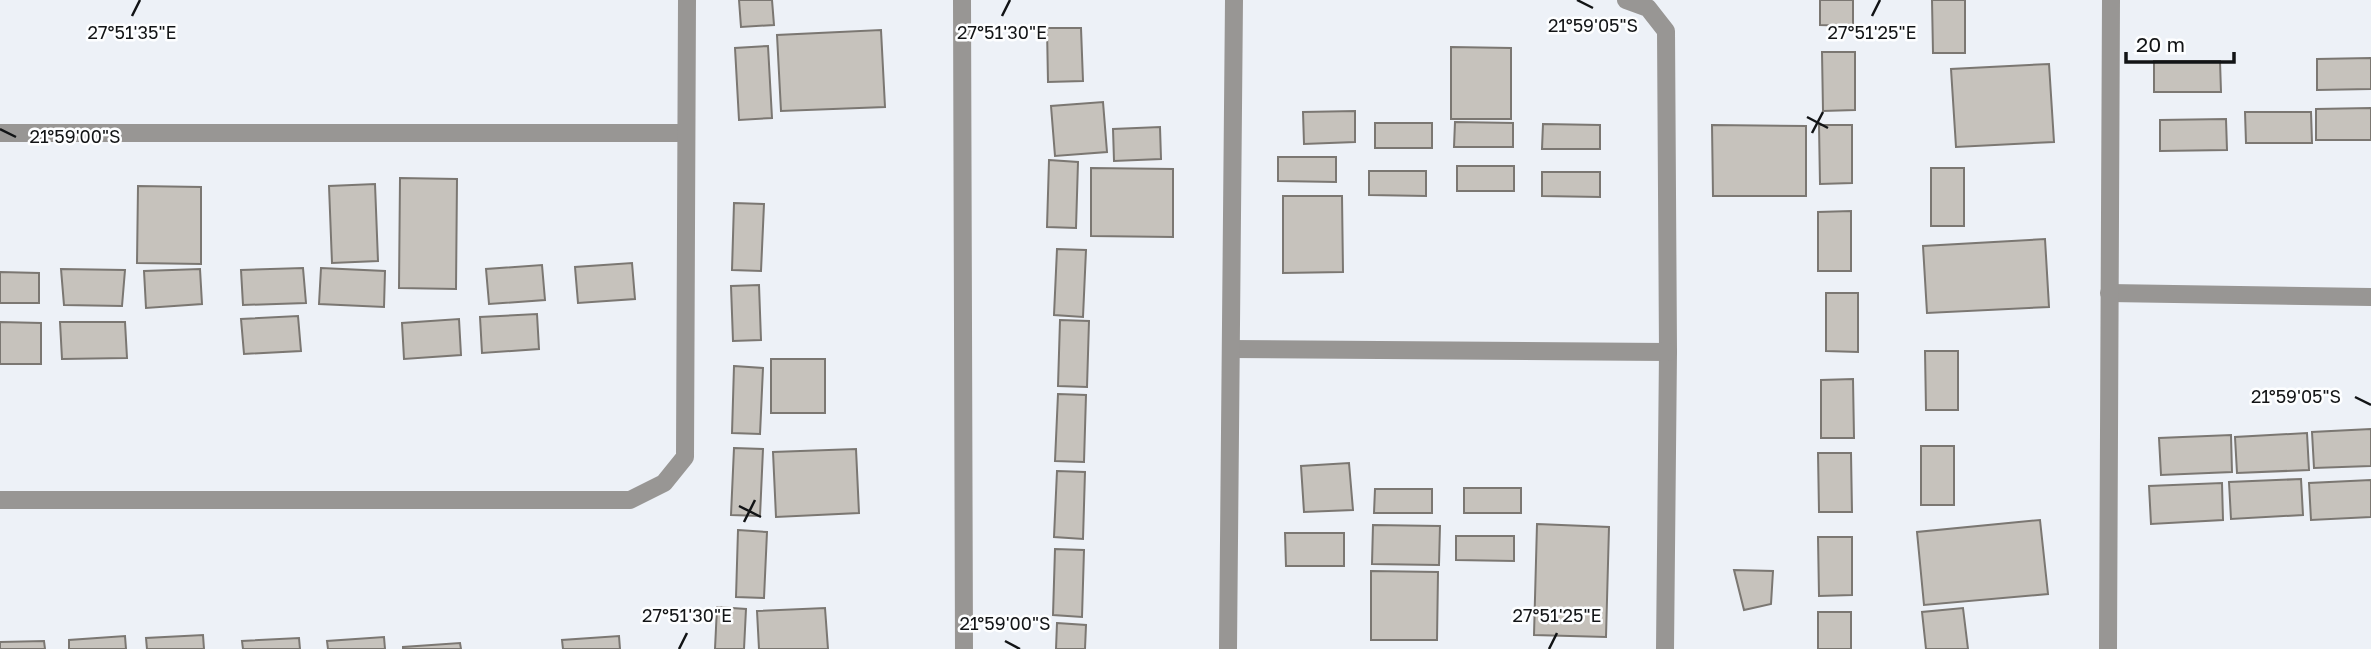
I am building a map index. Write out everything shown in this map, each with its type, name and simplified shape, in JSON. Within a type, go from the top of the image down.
[{"type":"street","points":[[0,500],[630,500],[663,483],[685,457],[687,0]]},
{"type":"street","points":[[962,0],[964,649]]},
{"type":"street","points":[[1228,649],[1234,0]]},
{"type":"street","points":[[1626,0],[1648,8],[1666,31],[1668,352],[1665,649]]},
{"type":"street","points":[[2108,649],[2111,0]]},
{"type":"street","points":[[0,133],[685,133]]},
{"type":"street","points":[[2109,293],[2371,297]]},
{"type":"street","points":[[1231,349],[1668,352]]},
{"type":"building","points":[[739,0],[772,0],[774,25],[741,27]]},
{"type":"building","points":[[1820,0],[1853,0],[1853,26],[1820,25]]},
{"type":"building","points":[[1932,0],[1965,0],[1965,53],[1933,53]]},
{"type":"building","points":[[1047,28],[1081,28],[1083,81],[1048,82]]},
{"type":"building","points":[[881,30],[885,107],[781,111],[777,35]]},
{"type":"building","points":[[768,46],[772,118],[739,120],[735,48]]},
{"type":"building","points":[[1451,47],[1511,48],[1511,119],[1451,119]]},
{"type":"building","points":[[1822,52],[1855,52],[1855,110],[1823,111]]},
{"type":"building","points":[[2371,58],[2371,89],[2317,90],[2317,59]]},
{"type":"building","points":[[2154,61],[2220,61],[2221,92],[2154,92]]},
{"type":"building","points":[[2049,64],[2054,142],[1956,147],[1951,69]]},
{"type":"building","points":[[1103,102],[1107,152],[1055,156],[1051,106]]},
{"type":"building","points":[[2371,108],[2371,140],[2316,140],[2316,109]]},
{"type":"building","points":[[1355,111],[1355,142],[1304,144],[1303,112]]},
{"type":"building","points":[[2245,112],[2311,112],[2312,143],[2246,143]]},
{"type":"building","points":[[2226,119],[2227,150],[2160,151],[2160,120]]},
{"type":"building","points":[[1455,122],[1513,123],[1513,147],[1454,147]]},
{"type":"building","points":[[1375,123],[1432,123],[1432,148],[1375,148]]},
{"type":"building","points":[[1543,124],[1600,125],[1600,149],[1542,149]]},
{"type":"building","points":[[1712,125],[1806,126],[1806,196],[1713,196]]},
{"type":"building","points":[[1819,125],[1852,125],[1852,183],[1820,184]]},
{"type":"building","points":[[1160,127],[1161,159],[1114,161],[1113,129]]},
{"type":"building","points":[[1278,157],[1336,157],[1336,182],[1278,181]]},
{"type":"building","points":[[1049,160],[1078,162],[1076,228],[1047,227]]},
{"type":"building","points":[[1457,166],[1514,166],[1514,191],[1457,191]]},
{"type":"building","points":[[1091,168],[1173,169],[1173,237],[1091,236]]},
{"type":"building","points":[[1931,168],[1964,168],[1964,226],[1931,226]]},
{"type":"building","points":[[1369,171],[1426,171],[1426,196],[1369,195]]},
{"type":"building","points":[[1542,172],[1600,172],[1600,197],[1542,196]]},
{"type":"building","points":[[400,178],[457,179],[456,289],[399,288]]},
{"type":"building","points":[[375,184],[378,261],[332,263],[329,186]]},
{"type":"building","points":[[138,186],[201,187],[201,264],[137,263]]},
{"type":"building","points":[[1283,196],[1342,196],[1343,272],[1283,273]]},
{"type":"building","points":[[734,203],[764,204],[761,271],[732,270]]},
{"type":"building","points":[[1851,211],[1851,271],[1818,271],[1818,212]]},
{"type":"building","points":[[2045,239],[2049,307],[1927,313],[1923,246]]},
{"type":"building","points":[[1057,249],[1086,250],[1083,317],[1054,315]]},
{"type":"building","points":[[632,263],[635,299],[578,303],[575,267]]},
{"type":"building","points":[[542,265],[545,300],[489,304],[486,269]]},
{"type":"building","points":[[303,268],[306,303],[243,305],[241,270]]},
{"type":"building","points":[[321,268],[385,271],[384,307],[319,304]]},
{"type":"building","points":[[61,269],[125,270],[122,306],[64,305]]},
{"type":"building","points":[[200,269],[202,304],[146,308],[144,271]]},
{"type":"building","points":[[0,272],[39,273],[39,303],[0,303]]},
{"type":"building","points":[[759,285],[761,340],[733,341],[731,286]]},
{"type":"building","points":[[1826,293],[1858,293],[1858,352],[1826,351]]},
{"type":"building","points":[[537,314],[539,349],[482,353],[480,317]]},
{"type":"building","points":[[298,316],[301,351],[244,354],[241,319]]},
{"type":"building","points":[[459,319],[461,355],[404,359],[402,323]]},
{"type":"building","points":[[1060,320],[1089,321],[1087,387],[1058,386]]},
{"type":"building","points":[[0,322],[41,323],[41,364],[0,364]]},
{"type":"building","points":[[60,322],[125,322],[127,358],[62,359]]},
{"type":"building","points":[[1925,351],[1958,351],[1958,410],[1926,410]]},
{"type":"building","points":[[771,359],[825,359],[825,413],[771,413]]},
{"type":"building","points":[[734,366],[763,368],[760,434],[732,433]]},
{"type":"building","points":[[1853,379],[1854,438],[1821,438],[1821,380]]},
{"type":"building","points":[[1058,394],[1086,395],[1084,462],[1055,461]]},
{"type":"building","points":[[2371,429],[2371,466],[2314,468],[2312,432]]},
{"type":"building","points":[[2307,433],[2309,470],[2237,473],[2235,437]]},
{"type":"building","points":[[2231,435],[2232,472],[2161,475],[2159,438]]},
{"type":"building","points":[[1921,446],[1954,446],[1954,505],[1921,505]]},
{"type":"building","points":[[734,448],[763,449],[760,516],[731,515]]},
{"type":"building","points":[[856,449],[859,513],[776,517],[773,452]]},
{"type":"building","points":[[1818,453],[1851,453],[1852,512],[1819,512]]},
{"type":"building","points":[[1349,463],[1353,510],[1304,512],[1301,466]]},
{"type":"building","points":[[1057,471],[1085,472],[1083,539],[1054,537]]},
{"type":"building","points":[[2301,479],[2303,515],[2231,519],[2229,482]]},
{"type":"building","points":[[2371,480],[2371,517],[2311,520],[2309,483]]},
{"type":"building","points":[[2222,483],[2223,520],[2151,524],[2149,486]]},
{"type":"building","points":[[1464,488],[1521,488],[1521,513],[1464,513]]},
{"type":"building","points":[[1375,489],[1432,489],[1432,513],[1374,513]]},
{"type":"building","points":[[2040,520],[2048,594],[1924,605],[1917,532]]},
{"type":"building","points":[[1537,524],[1609,527],[1606,637],[1534,635]]},
{"type":"building","points":[[1373,525],[1440,526],[1439,565],[1372,564]]},
{"type":"building","points":[[738,530],[767,532],[764,598],[736,597]]},
{"type":"building","points":[[1285,533],[1344,533],[1344,566],[1286,566]]},
{"type":"building","points":[[1456,536],[1514,536],[1514,561],[1456,560]]},
{"type":"building","points":[[1818,537],[1852,537],[1852,595],[1819,596]]},
{"type":"building","points":[[1055,549],[1084,550],[1082,617],[1053,615]]},
{"type":"building","points":[[1734,570],[1773,571],[1771,604],[1744,610]]},
{"type":"building","points":[[1371,571],[1438,572],[1437,640],[1371,640]]},
{"type":"building","points":[[717,607],[746,609],[744,649],[715,649]]},
{"type":"building","points":[[825,608],[828,649],[759,649],[757,611]]},
{"type":"building","points":[[1963,608],[1968,649],[1926,649],[1922,612]]},
{"type":"building","points":[[1818,612],[1851,612],[1851,649],[1818,649]]},
{"type":"building","points":[[1057,623],[1086,625],[1085,649],[1056,649]]},
{"type":"building","points":[[203,635],[204,649],[147,649],[146,638]]},
{"type":"building","points":[[125,636],[126,649],[69,649],[69,640]]},
{"type":"building","points":[[619,636],[620,649],[563,649],[562,640]]},
{"type":"building","points":[[384,637],[385,649],[328,649],[327,641]]},
{"type":"building","points":[[299,638],[300,649],[243,649],[242,641]]},
{"type":"building","points":[[44,641],[45,649],[0,649],[0,642]]},
{"type":"building","points":[[460,643],[461,649],[403,649],[403,647]]}]
